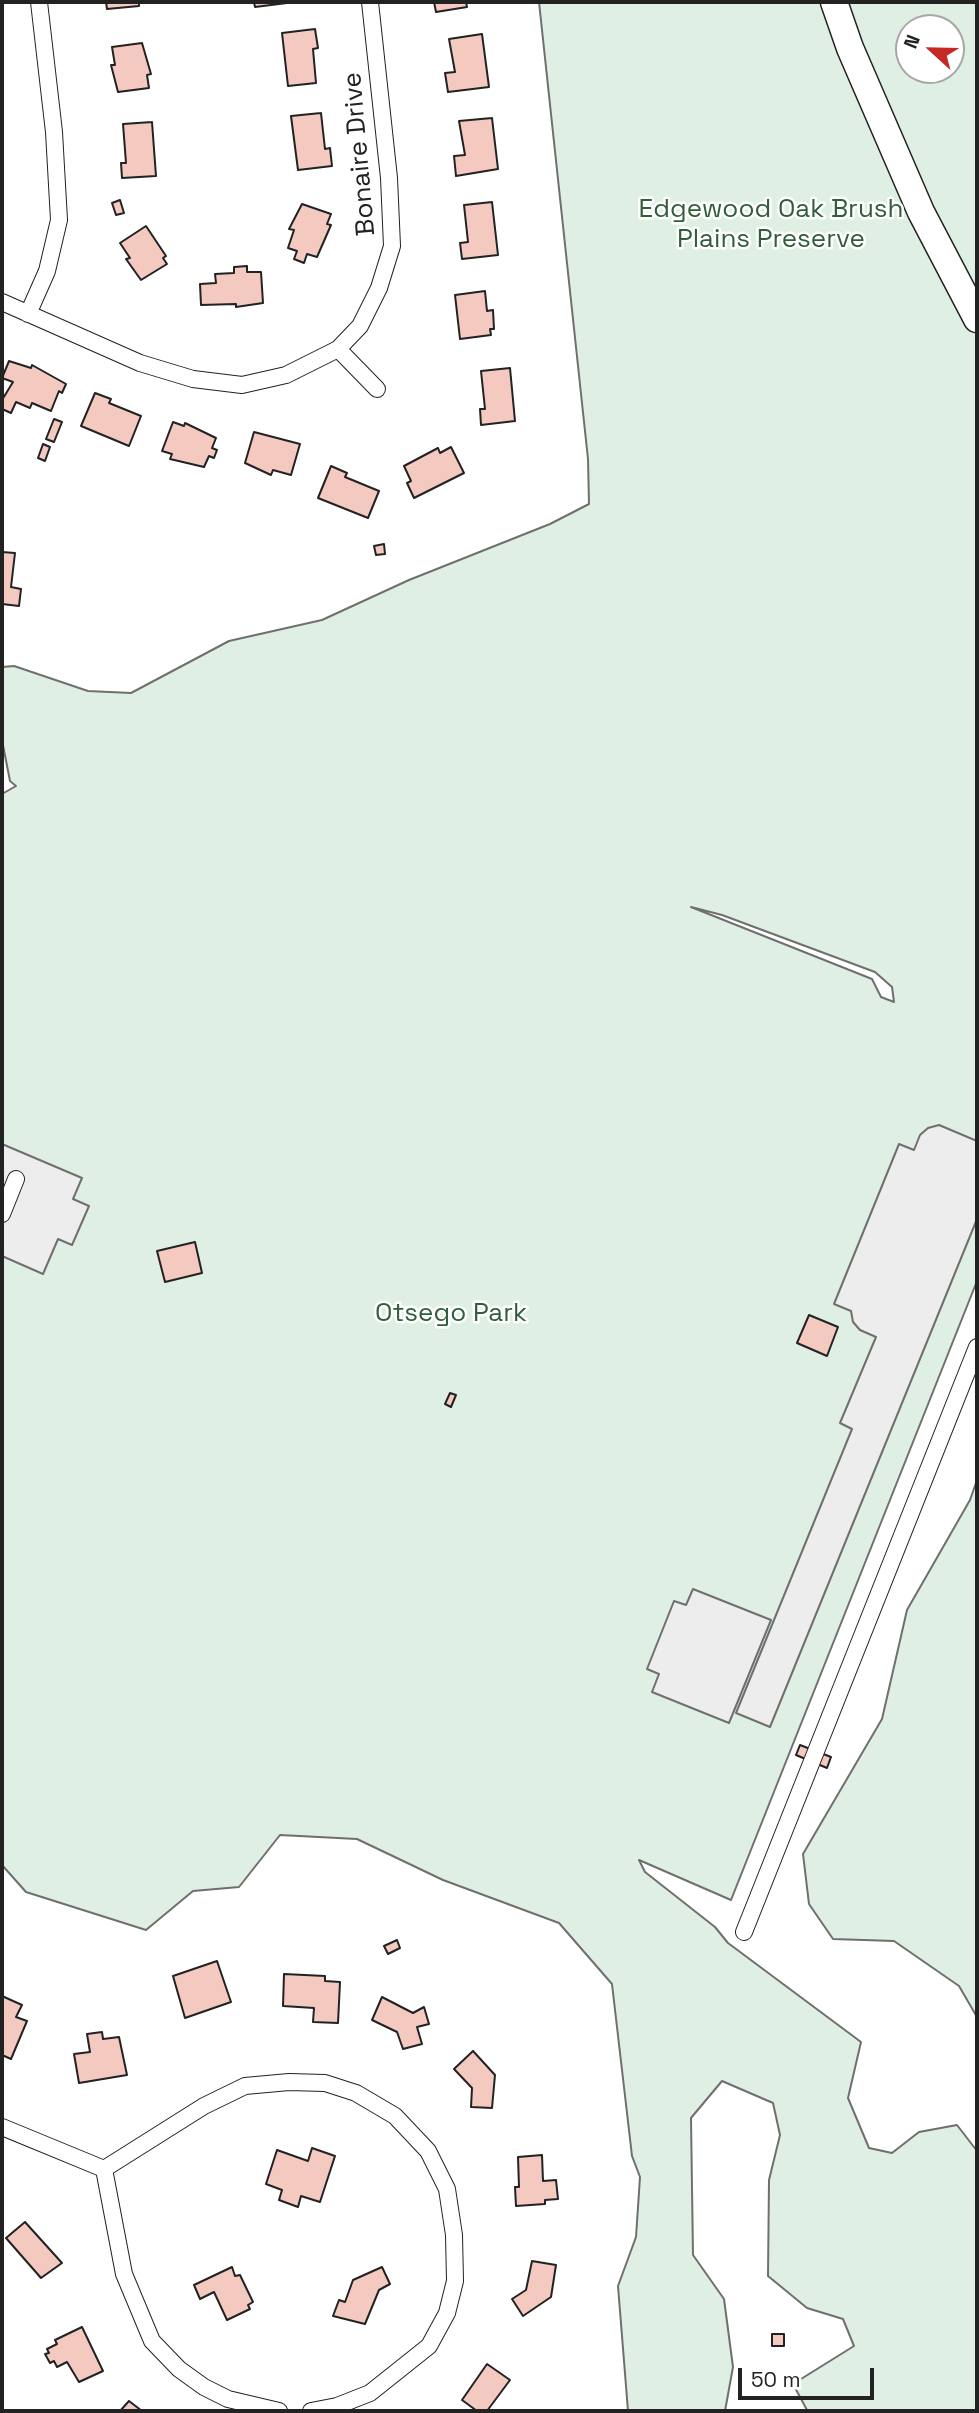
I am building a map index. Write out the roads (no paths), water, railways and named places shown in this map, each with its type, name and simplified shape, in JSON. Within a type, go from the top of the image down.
[{"type":"main road","points":[[834,2],[850,48],[921,212],[977,319]]},
{"type":"street","points":[[28,314],[47,271],[59,220],[54,132],[39,2]]},
{"type":"street","name":"Bonaire Drive","points":[[2,302],[140,363],[193,379],[242,385],[286,374],[338,349],[360,326],[379,288],[392,246],[389,178],[370,2]]},
{"type":"street","points":[[338,349],[377,389]]},
{"type":"street","points":[[2,1214],[16,1179]]},
{"type":"street","points":[[744,1932],[977,1347]]},
{"type":"street","points":[[104,2169],[204,2106],[245,2086],[289,2082],[325,2083],[356,2093],[395,2116],[428,2151],[447,2189],[454,2235],[455,2281],[447,2313],[429,2346],[370,2393],[337,2406],[311,2411]]},
{"type":"street","points":[[2,2127],[104,2169]]},
{"type":"street","points":[[104,2169],[124,2274],[152,2341],[179,2369],[204,2387],[228,2399],[279,2411]]},
{"type":"park label","name":"Edgewood Oak Brush Plains Preserve","points":[[771,225]]},
{"type":"park label","name":"Otsego Park","points":[[451,1314]]}]
